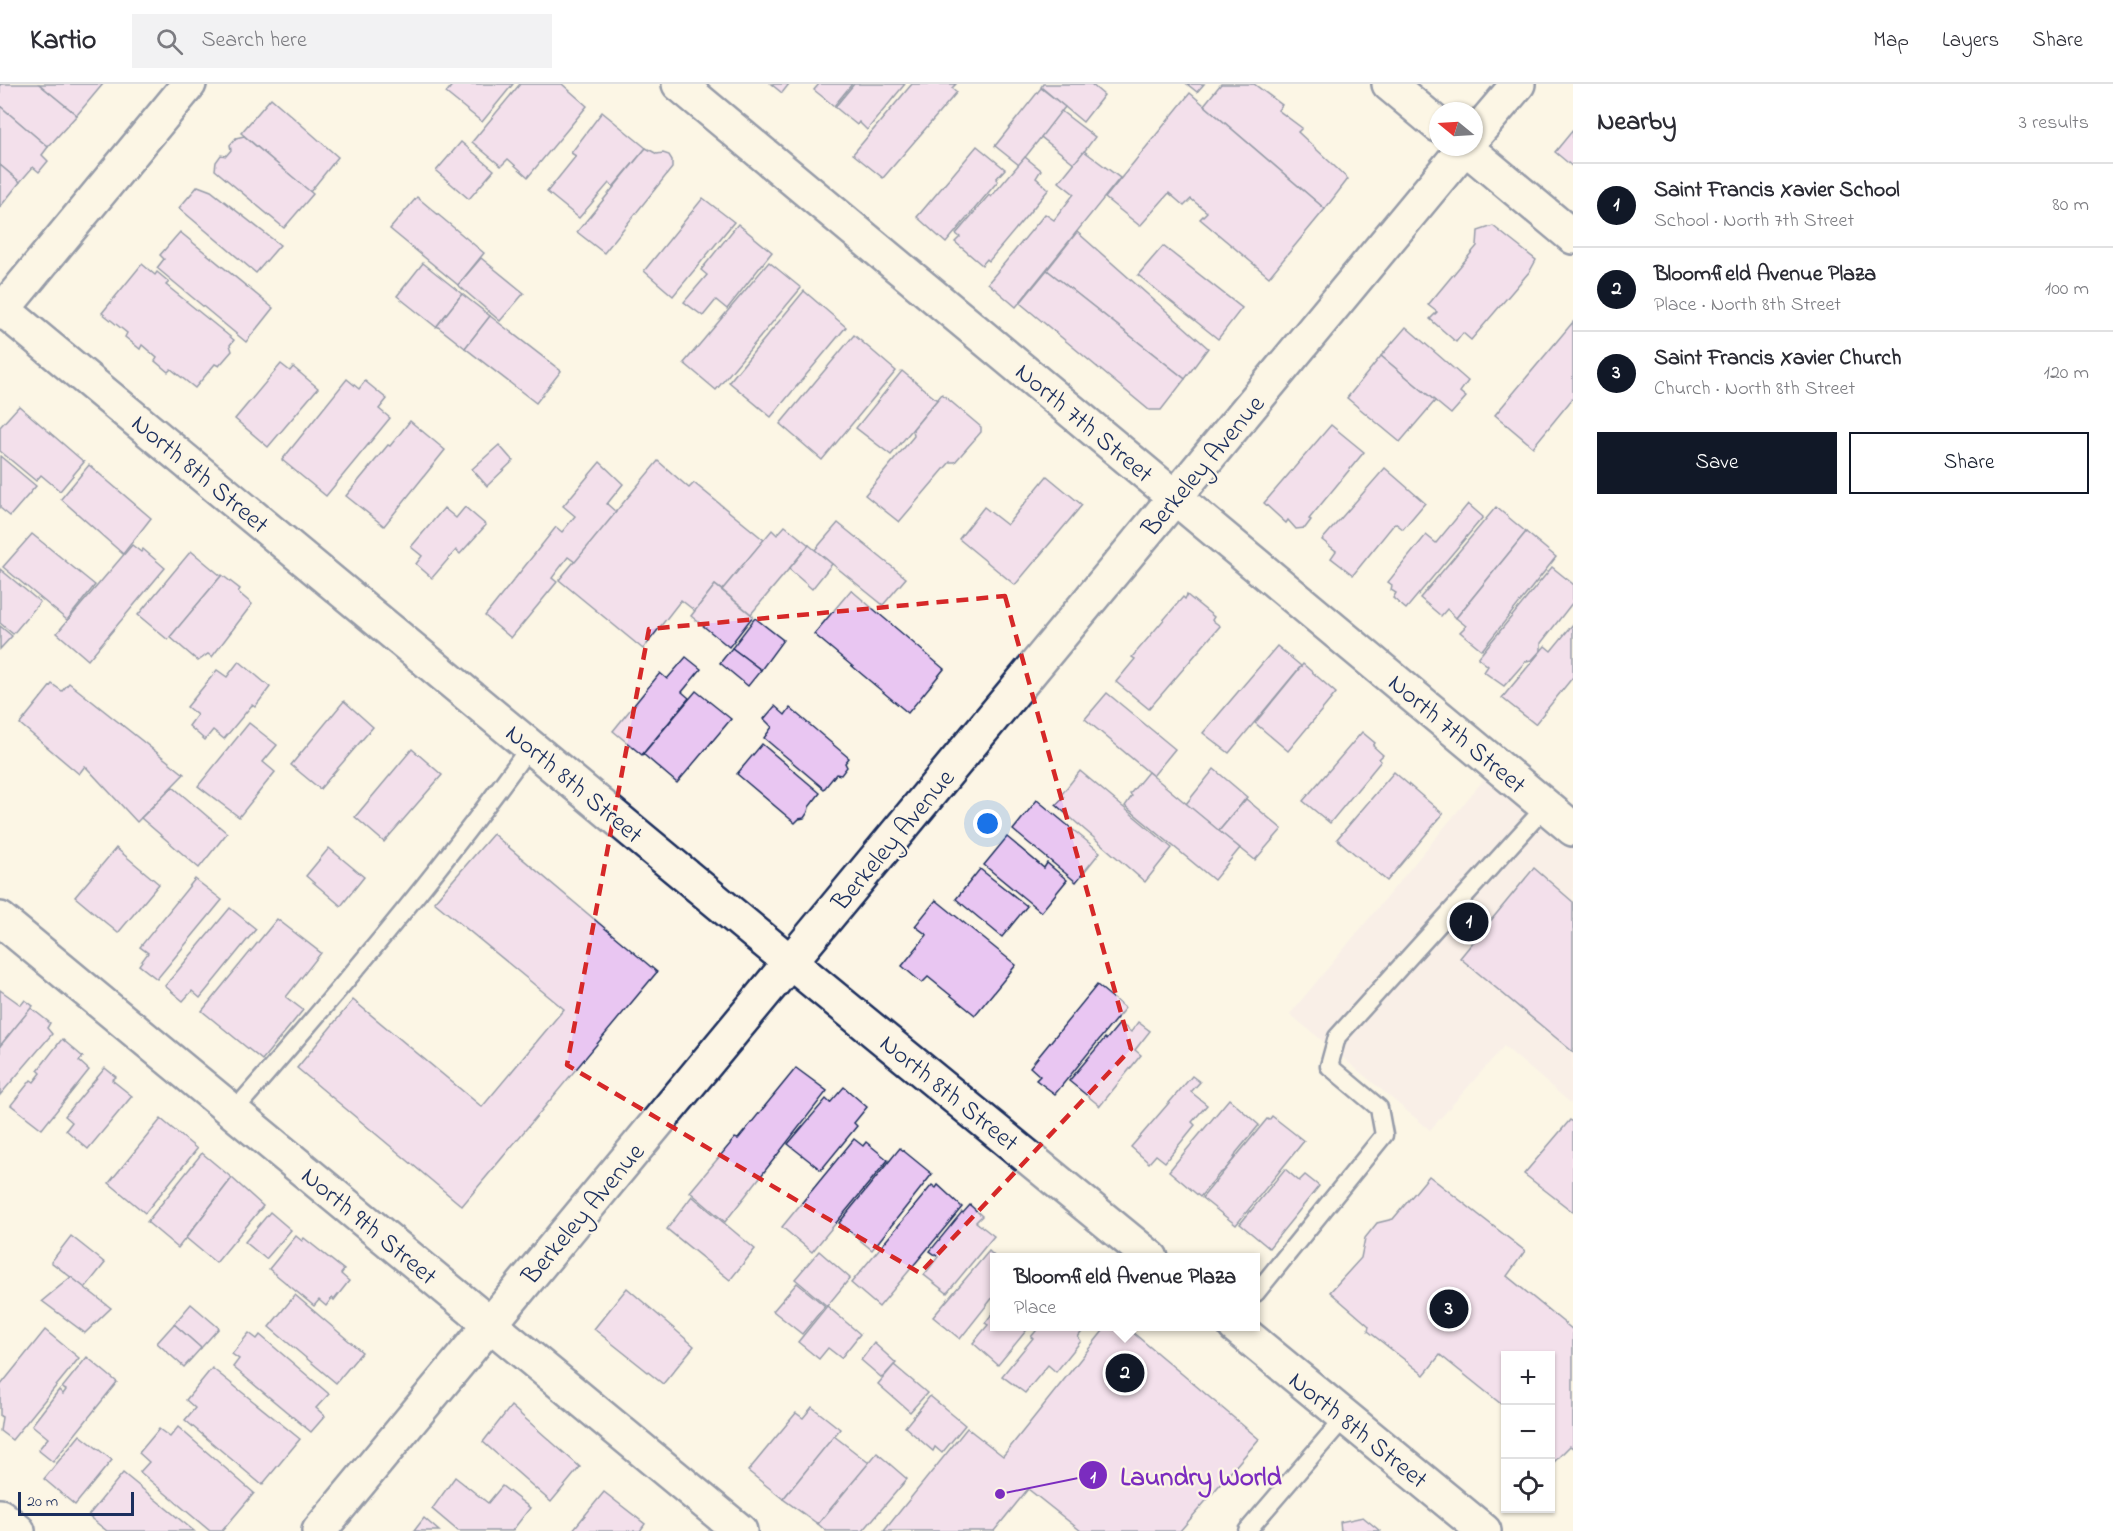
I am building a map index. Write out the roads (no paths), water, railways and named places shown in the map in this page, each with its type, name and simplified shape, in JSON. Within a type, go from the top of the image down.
[{"type":"street","points":[[1,310],[189,84]]},
{"type":"street","name":"North 7th Street","points":[[679,84],[1573,829]]},
{"type":"street","points":[[1389,84],[1429,117]]},
{"type":"street","points":[[1483,125],[1518,84]]},
{"type":"street","name":"Berkeley Avenue","points":[[319,1531],[1458,156]]},
{"type":"street","points":[[1476,156],[1573,237]]},
{"type":"street","name":"North 8th Street","points":[[1,310],[1146,1253]]},
{"type":"street","name":"North 9th Street","points":[[0,919],[740,1531]]},
{"type":"street","name":"North 8th Street","points":[[1241,1331],[1484,1531]]},
{"type":"street","points":[[0,1516],[18,1531]]},
{"type":"lane","points":[[233,1112],[377,946],[501,788],[530,746]]},
{"type":"lane","points":[[1260,1288],[1384,1135],[1379,1108],[1329,1066],[1337,1037],[1546,806]]},
{"type":"lane","points":[[1247,1531],[1345,1417]]},
{"type":"place","name":"Saint Francis Xavier School","points":[[1469,922]]},
{"type":"place","name":"Saint Francis Xavier Church","points":[[1449,1309]]},
{"type":"place","name":"Bloomfield Avenue Plaza","points":[[1125,1373]]},
{"type":"place","name":"Laundry World","points":[[1000,1494]]}]
